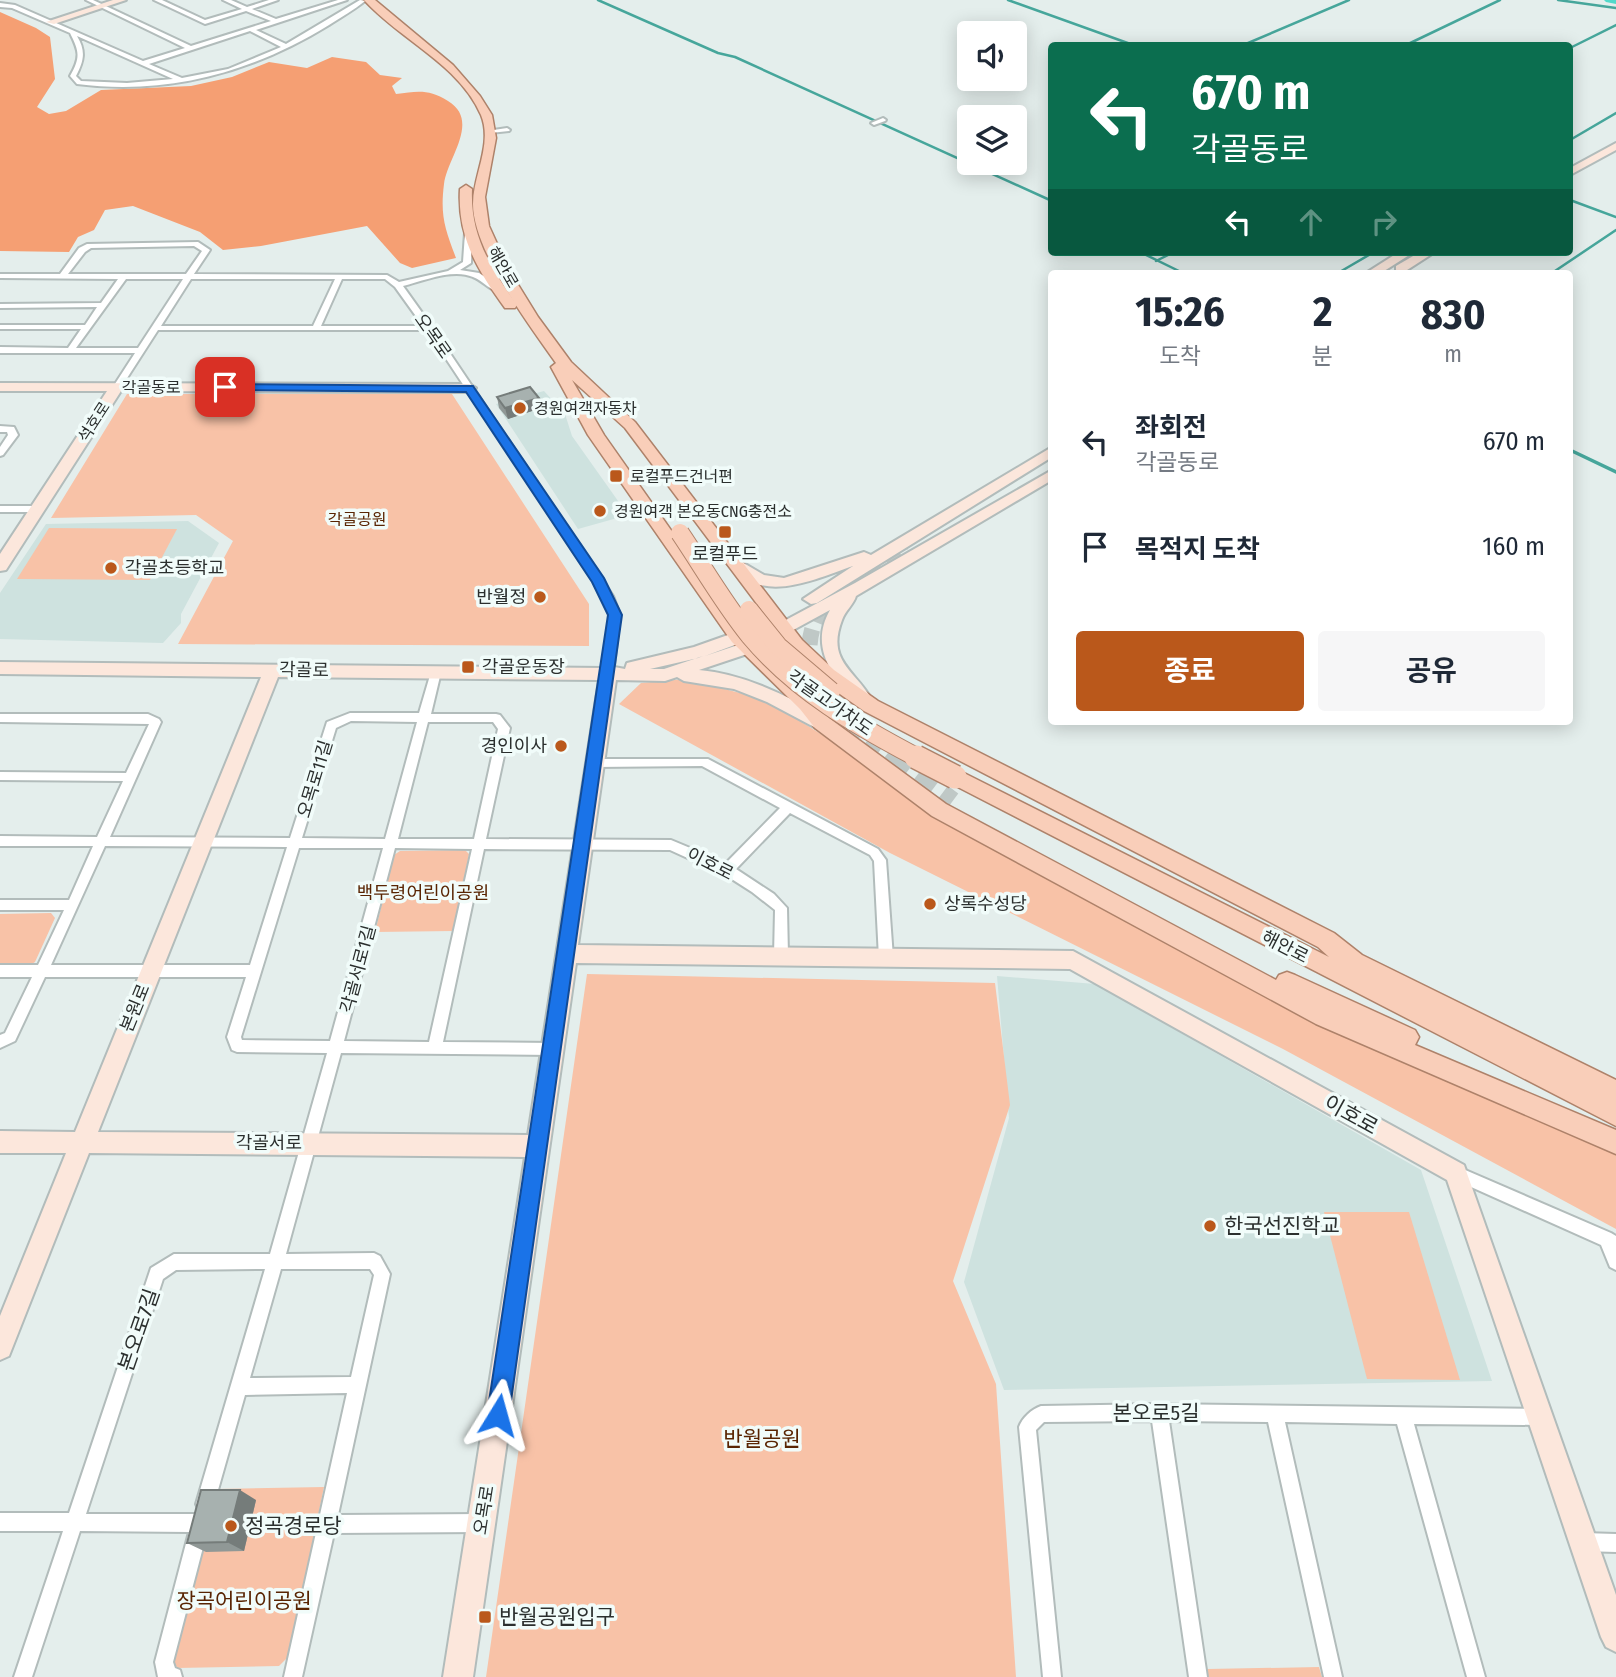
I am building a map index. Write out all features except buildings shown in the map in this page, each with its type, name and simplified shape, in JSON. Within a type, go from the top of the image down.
[{"type":"main road","name":"해안로","points":[[369,2],[471,90],[488,118],[491,141],[479,192],[482,229],[500,266],[561,365]]},
{"type":"main road","name":"해안로","points":[[369,2],[459,95],[471,114],[477,133],[465,199],[468,235],[489,278],[561,365],[687,531]]},
{"type":"main road","points":[[561,365],[629,425],[779,622],[827,675],[871,706],[1326,940],[1352,959]]},
{"type":"main road","points":[[561,365],[596,435],[743,643],[807,704],[822,723],[939,810],[1324,1017],[1616,1142]]},
{"type":"main road","name":"각골고가차도","points":[[687,531],[759,646],[788,675],[827,706],[880,738],[958,773]]},
{"type":"main road","points":[[719,611],[735,622],[750,622],[761,612],[761,597]]},
{"type":"main road","name":"해안로","points":[[958,773],[1320,948],[1352,959],[1616,1092]]},
{"type":"main road","name":"해안로","points":[[958,773],[1616,1115]]},
{"type":"main road","points":[[952,802],[1271,974],[1616,1129]]},
{"type":"street","points":[[89,0],[190,48]]},
{"type":"street","points":[[51,22],[122,0]]},
{"type":"street","points":[[157,0],[205,22],[275,0]]},
{"type":"street","points":[[226,0],[275,21]]},
{"type":"street","points":[[144,63],[344,0]]},
{"type":"street","points":[[67,28],[81,44],[82,60],[73,76],[79,83],[127,85],[211,77],[251,65],[369,2]]},
{"type":"street","points":[[0,5],[17,4],[181,80]]},
{"type":"street","points":[[250,29],[287,47]]},
{"type":"street","points":[[874,123],[883,120]]},
{"type":"street","points":[[489,131],[507,130]]},
{"type":"street","points":[[1573,159],[1616,135]]},
{"type":"street","points":[[1573,170],[1616,146]]},
{"type":"street","points":[[445,274],[467,263],[468,235]]},
{"type":"street","points":[[62,276],[82,250],[90,246],[195,244],[206,250],[188,276]]},
{"type":"street","points":[[1377,270],[1401,256]]},
{"type":"street","points":[[1398,270],[1422,256]]},
{"type":"street","points":[[0,276],[387,277],[398,285],[445,274],[474,274],[486,285],[499,290]]},
{"type":"street","points":[[70,351],[123,276]]},
{"type":"street","name":"석호로","points":[[0,566],[188,276]]},
{"type":"street","points":[[316,328],[340,276]]},
{"type":"street","name":"오목로","points":[[398,285],[608,596],[615,615],[609,672],[458,1677]]},
{"type":"street","points":[[0,306],[102,305]]},
{"type":"street","points":[[0,327],[87,327]]},
{"type":"street","points":[[156,328],[429,328]]},
{"type":"street","points":[[0,350],[140,351]]},
{"type":"street","name":"각골동로","points":[[0,387],[469,388]]},
{"type":"street","points":[[0,429],[11,429],[13,435],[0,453]]},
{"type":"street","points":[[735,563],[760,580],[785,583],[901,547],[1048,454]]},
{"type":"street","points":[[743,643],[1048,462]]},
{"type":"street","points":[[779,622],[861,587],[1048,476]]},
{"type":"street","points":[[0,509],[37,509]]},
{"type":"street","points":[[861,587],[834,613],[829,632],[831,652],[838,671],[871,706]]},
{"type":"street","name":"각골로","points":[[609,672],[743,643]]},
{"type":"street","name":"각골로","points":[[0,668],[609,672],[665,675],[743,643]]},
{"type":"street","name":"본원로","points":[[0,1347],[272,670]]},
{"type":"street","name":"각골서로1길","points":[[238,1387],[310,1143],[436,672]]},
{"type":"street","points":[[665,675],[691,675],[761,690],[822,723]]},
{"type":"street","name":"오목로11길","points":[[435,1047],[503,728],[496,719],[351,717],[331,725],[234,1037],[237,1046],[553,1049]]},
{"type":"street","points":[[0,718],[148,718],[155,722],[42,971],[10,1037],[0,1042]]},
{"type":"street","points":[[595,763],[704,762],[874,852],[880,860],[886,958]]},
{"type":"street","points":[[0,776],[131,777]]},
{"type":"street","points":[[726,871],[789,806]]},
{"type":"street","name":"이호로","points":[[0,841],[671,845],[703,857],[767,895],[782,908],[781,956]]},
{"type":"street","points":[[0,905],[73,905]]},
{"type":"street","name":"이호로","points":[[567,954],[1073,960],[1456,1173]]},
{"type":"street","points":[[0,971],[255,971]]},
{"type":"street","name":"각골서로","points":[[0,1142],[538,1146]]},
{"type":"street","points":[[1456,1173],[1611,1241],[1616,1262]]},
{"type":"street","points":[[1456,1173],[1616,1637]]},
{"type":"street","name":"본오로7길","points":[[23,1677],[157,1274],[174,1262],[374,1261],[383,1275],[293,1677]]},
{"type":"street","points":[[173,1677],[167,1675],[164,1662],[238,1387],[359,1385]]},
{"type":"street","points":[[1159,1412],[1198,1677]]},
{"type":"street","name":"본오로5길","points":[[1052,1677],[1027,1427],[1041,1414],[1159,1412],[1540,1417]]},
{"type":"street","points":[[1275,1413],[1333,1677]]},
{"type":"street","points":[[1403,1415],[1476,1677]]},
{"type":"street","points":[[0,1522],[200,1523]]},
{"type":"street","points":[[329,1524],[482,1523]]},
{"type":"street","points":[[1584,1542],[1616,1543]]},
{"type":"shaded area","points":[[0,12],[50,37],[55,79],[37,107],[49,114],[66,111],[101,90],[191,86],[232,77],[269,62],[307,68],[332,57],[366,62],[380,75],[402,78],[392,86],[396,94],[423,92],[441,97],[457,109],[462,119],[460,140],[446,174],[443,195],[444,222],[456,258],[412,268],[400,263],[367,226],[261,246],[223,250],[200,232],[133,206],[105,210],[94,230],[78,237],[69,252],[0,251]]},
{"type":"shaded area","points":[[544,391],[565,414],[572,436],[628,515],[578,529],[496,404]]},
{"type":"shaded area","name":"각골초등학교","points":[[188,521],[219,543],[181,614],[181,623],[163,643],[0,639],[0,593],[46,524]]},
{"type":"shaded area","name":"한국선진학교","points":[[997,976],[1095,984],[1421,1170],[1492,1381],[1004,1390],[964,1282],[1009,1118]]},
{"type":"green space","name":"각골공원","points":[[127,394],[452,394],[589,604],[589,646],[178,644],[233,541],[196,515],[51,518]]},
{"type":"green space","points":[[49,528],[177,529],[150,580],[17,579]]},
{"type":"green space","points":[[686,679],[767,700],[865,762],[931,812],[1616,1154],[1616,1229],[1283,1049],[890,853],[619,704],[641,683]]},
{"type":"green space","name":"백두령어린이공원","points":[[465,850],[469,854],[454,931],[375,932],[394,855],[400,851]]},
{"type":"green space","points":[[51,913],[55,918],[35,962],[27,967],[0,967],[0,914]]},
{"type":"green space","name":"반월공원","points":[[587,974],[995,983],[1010,1105],[953,1281],[996,1384],[1016,1677],[486,1677]]},
{"type":"green space","points":[[1324,1212],[1409,1212],[1460,1380],[1367,1379]]},
{"type":"green space","name":"장곡어린이공원","points":[[324,1487],[289,1656],[279,1666],[177,1668],[172,1658],[216,1489]]},
{"type":"green space","points":[[1319,1667],[1322,1677],[1208,1677],[1207,1669]]},
{"type":"waterway","points":[[598,0],[718,53],[735,57],[1048,199]]},
{"type":"waterway","points":[[1008,0],[1125,42]]},
{"type":"waterway","points":[[1250,42],[1349,0]]},
{"type":"waterway","points":[[1412,42],[1500,0]]},
{"type":"waterway","points":[[1558,0],[1616,8]]},
{"type":"waterway","points":[[1610,0],[1616,1]]},
{"type":"waterway","points":[[1573,46],[1616,25]]},
{"type":"waterway","points":[[1573,138],[1616,113]]},
{"type":"waterway","points":[[1573,201],[1616,217]]},
{"type":"waterway","points":[[1556,270],[1616,230]]},
{"type":"waterway","points":[[1148,256],[1157,260]]},
{"type":"waterway","points":[[1157,260],[1166,256]]},
{"type":"waterway","points":[[1343,270],[1367,256]]},
{"type":"waterway","points":[[1157,260],[1177,270]]},
{"type":"waterway","points":[[1573,451],[1616,472]]},
{"type":"tunnel","points":[[811,669],[810,645],[814,625],[822,608],[851,581],[907,548]]},
{"type":"tunnel","points":[[849,725],[894,759]]},
{"type":"tunnel","points":[[892,757],[952,802]]},
{"type":"place","name":"경원여객자동차","points":[[520,408]]},
{"type":"place","name":"로컬푸드건너편","points":[[616,476]]},
{"type":"place","name":"경원여객 본오동CNG충전소","points":[[600,511]]},
{"type":"place","name":"로컬푸드","points":[[725,532]]},
{"type":"place","name":"각골초등학교","points":[[111,568]]},
{"type":"place","name":"반월정","points":[[540,597]]},
{"type":"place","name":"각골운동장","points":[[468,667]]},
{"type":"place","name":"경인이사","points":[[561,746]]},
{"type":"place","name":"상록수성당","points":[[930,904]]},
{"type":"place","name":"한국선진학교","points":[[1210,1226]]},
{"type":"place","name":"정곡경로당","points":[[231,1526]]},
{"type":"place","name":"반월공원입구","points":[[485,1617]]},
{"type":"route","points":[[225,387],[469,388],[599,582],[615,615],[609,672],[498,1415]]}]
